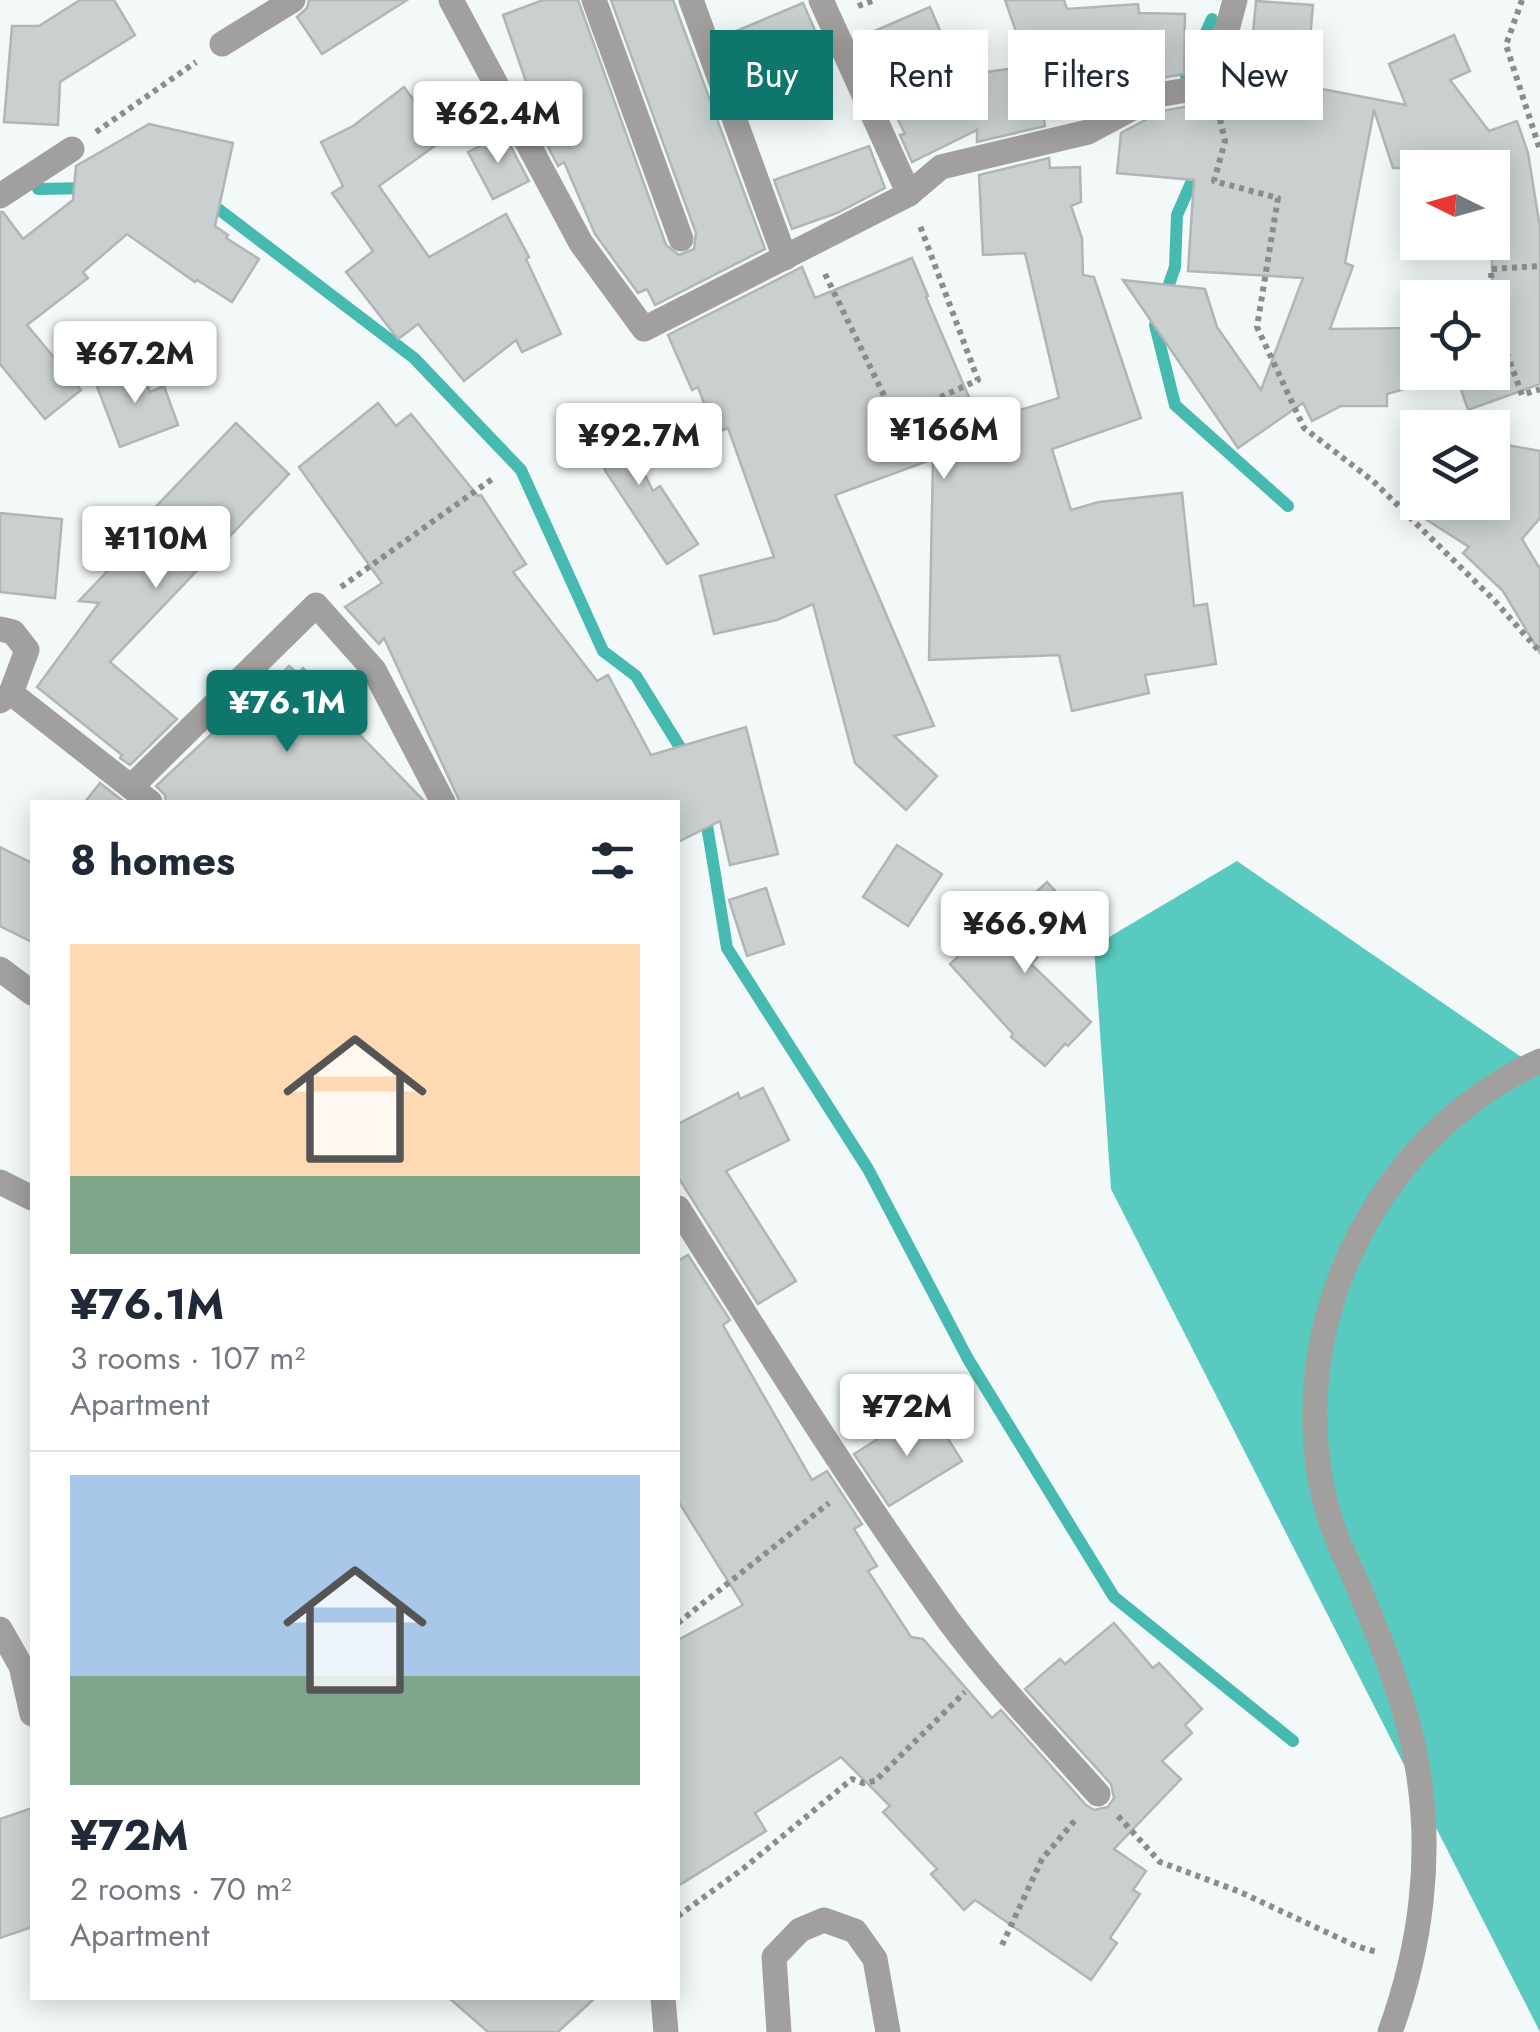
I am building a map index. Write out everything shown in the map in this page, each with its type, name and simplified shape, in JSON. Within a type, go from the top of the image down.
[{"type":"street","points":[[222,44],[293,0]]},
{"type":"street","points":[[450,0],[581,243],[644,330],[909,194],[941,168],[1088,132],[1157,95],[1185,90]]},
{"type":"street","points":[[594,0],[681,239]]},
{"type":"street","points":[[691,0],[785,258]]},
{"type":"street","points":[[822,0],[909,194]]},
{"type":"street","points":[[1227,30],[1235,0]]},
{"type":"street","points":[[0,196],[72,149]]},
{"type":"street","points":[[0,629],[13,632],[27,650],[6,697],[141,795],[316,605],[374,670],[441,800]]},
{"type":"street","points":[[0,969],[30,992]]},
{"type":"street","points":[[1390,2032],[1412,1962],[1426,1860],[1418,1767],[1398,1688],[1330,1518],[1316,1439],[1320,1351],[1338,1284],[1386,1188],[1442,1124],[1511,1075],[1540,1062]]},
{"type":"street","points":[[0,1182],[30,1194]]},
{"type":"street","points":[[680,1211],[854,1483],[988,1671],[1098,1794]]},
{"type":"street","points":[[0,1629],[22,1666],[30,1704]]},
{"type":"street","points":[[778,2032],[774,1957],[800,1930],[824,1920],[855,1931],[876,1960],[888,2032]]},
{"type":"street","points":[[664,2000],[666,2032]]},
{"type":"path","points":[[1522,0],[1506,45],[1540,150]]},
{"type":"path","points":[[72,149],[222,44]]},
{"type":"path","points":[[1219,120],[1224,141],[1214,181],[1278,198],[1256,327],[1304,428],[1373,481],[1494,600],[1540,652]]},
{"type":"path","points":[[1529,124],[1540,134]]},
{"type":"path","points":[[811,246],[895,418],[978,380],[909,194]]},
{"type":"path","points":[[1491,280],[1490,269],[1540,266]]},
{"type":"path","points":[[1510,359],[1522,395],[1540,388]]},
{"type":"path","points":[[316,605],[495,478]]},
{"type":"path","points":[[680,1621],[854,1483]]},
{"type":"path","points":[[680,1915],[744,1868],[852,1779],[863,1783],[874,1780],[988,1671]]},
{"type":"path","points":[[1002,1945],[1042,1859],[1098,1794],[1160,1862],[1238,1892],[1356,1946],[1412,1962]]},
{"type":"shaded area","points":[[1237,861],[1540,1070],[1540,2032],[1111,1189],[1094,946]]},
{"type":"building","points":[[80,0],[114,0],[135,35],[60,82],[58,125],[4,122],[12,26],[39,26]]},
{"type":"building","points":[[309,0],[407,0],[322,54],[297,17]]},
{"type":"building","points":[[543,0],[578,0],[666,245],[679,255],[694,249],[696,233],[611,0],[673,0],[710,100],[710,120],[717,120],[765,249],[655,305],[647,289],[638,293],[595,234],[564,162],[558,166],[533,118],[538,116],[503,15]]},
{"type":"building","points":[[1005,0],[1064,0],[1067,9],[1138,4],[1139,13],[1185,14],[1184,74],[1165,77],[1165,30],[1015,30]]},
{"type":"building","points":[[1256,1],[1313,5],[1311,30],[1253,30]]},
{"type":"building","points":[[803,3],[815,30],[739,30]]},
{"type":"building","points":[[930,7],[940,30],[877,30]]},
{"type":"building","points":[[1454,35],[1470,71],[1450,80],[1489,131],[1517,121],[1528,153],[1540,228],[1540,384],[1468,410],[1461,390],[1510,390],[1510,280],[1492,280],[1492,260],[1510,260],[1510,150],[1400,150],[1400,168],[1393,168],[1374,110],[1345,263],[1353,266],[1330,329],[1400,328],[1401,390],[1387,394],[1387,406],[1341,406],[1312,421],[1303,403],[1238,448],[1123,280],[1205,289],[1217,327],[1261,390],[1303,278],[1188,271],[1194,180],[1117,173],[1121,133],[1145,120],[1165,120],[1165,110],[1185,107],[1185,120],[1323,120],[1323,89],[1406,105],[1389,64]]},
{"type":"building","points":[[1008,69],[1008,120],[1044,120],[1045,126],[977,142],[977,130],[912,162],[900,135],[905,134],[898,120],[988,120],[988,72]]},
{"type":"building","points":[[404,87],[443,140],[379,186],[429,257],[506,214],[561,334],[522,352],[516,340],[464,381],[418,324],[398,339],[346,272],[373,251],[332,193],[343,186],[321,142],[353,126]]},
{"type":"building","points":[[149,124],[233,143],[215,226],[259,259],[232,302],[195,282],[127,234],[83,272],[88,278],[27,325],[81,390],[45,419],[0,364],[0,212],[23,239],[73,200],[76,166]]},
{"type":"building","points":[[504,134],[529,181],[493,199],[468,152]]},
{"type":"building","points":[[869,146],[885,188],[837,213],[792,229],[774,180]]},
{"type":"building","points":[[1049,158],[1050,168],[1080,167],[1081,202],[1071,206],[1082,238],[1083,275],[1094,277],[1141,418],[1052,449],[1071,510],[1099,502],[1182,493],[1194,606],[1207,604],[1216,664],[1145,675],[1149,693],[1072,711],[1059,655],[929,660],[933,459],[835,495],[934,726],[894,736],[937,776],[906,810],[855,763],[813,604],[777,620],[714,634],[700,576],[774,557],[728,428],[715,433],[698,387],[692,390],[668,335],[802,267],[815,298],[912,258],[992,451],[991,419],[1059,398],[1025,253],[983,255],[979,175]]},
{"type":"building","points":[[139,365],[150,392],[164,386],[178,425],[120,447],[95,381]]},
{"type":"building","points":[[378,403],[396,426],[411,414],[481,495],[526,564],[513,572],[597,681],[608,675],[651,755],[746,727],[778,854],[730,865],[720,821],[680,841],[680,800],[459,800],[384,638],[379,644],[345,607],[382,583],[299,467]]},
{"type":"building","points":[[611,407],[653,491],[660,486],[698,544],[667,564],[606,472],[583,419]]},
{"type":"building","points":[[236,423],[289,474],[110,662],[177,719],[130,765],[37,687],[99,603],[79,601],[153,523],[146,517]]},
{"type":"building","points":[[1510,446],[1540,451],[1540,518],[1522,539],[1540,569],[1540,653],[1503,591],[1463,553],[1469,547],[1427,520],[1510,520]]},
{"type":"building","points":[[0,513],[62,519],[55,598],[0,592]]},
{"type":"building","points":[[289,666],[298,674],[303,668],[332,695],[327,701],[423,800],[166,800],[156,786],[231,716],[237,723]]},
{"type":"building","points":[[100,783],[121,800],[87,800]]},
{"type":"building","points":[[897,845],[942,874],[908,926],[863,897]]},
{"type":"building","points":[[0,847],[30,862],[30,941],[0,926]]},
{"type":"building","points":[[1047,882],[1078,916],[1035,955],[1037,958],[1031,964],[1091,1022],[1045,1066],[1011,1037],[1013,1034],[950,964]]},
{"type":"building","points":[[766,888],[784,944],[747,956],[729,900]]},
{"type":"building","points":[[763,1088],[789,1140],[726,1171],[796,1281],[758,1304],[680,1180],[680,1123],[738,1093],[740,1099]]},
{"type":"building","points":[[688,1255],[730,1320],[723,1325],[812,1480],[827,1471],[862,1524],[854,1529],[877,1566],[868,1571],[911,1637],[923,1639],[992,1718],[1001,1710],[1086,1805],[1094,1810],[1108,1807],[1114,1798],[1111,1784],[1025,1689],[1060,1659],[1065,1664],[1114,1623],[1153,1668],[1159,1663],[1202,1709],[1185,1725],[1192,1733],[1162,1761],[1181,1779],[1114,1849],[1146,1871],[1133,1890],[1140,1894],[1110,1938],[1117,1943],[1091,1980],[975,1900],[964,1910],[931,1874],[937,1869],[883,1812],[890,1806],[841,1757],[755,1813],[766,1831],[680,1885],[680,1639],[743,1605],[680,1504],[680,1260]]},
{"type":"building","points":[[917,1414],[928,1433],[940,1426],[962,1461],[889,1506],[854,1454]]},
{"type":"building","points":[[30,1809],[30,1928],[0,1938],[0,1819]]},
{"type":"building","points":[[451,2000],[593,2000],[558,2032],[488,2032]]},
{"type":"waterway","points":[[1207,30],[1212,19]]},
{"type":"waterway","points":[[1199,165],[1177,215],[1175,267],[1155,325],[1175,405],[1288,506]]},
{"type":"waterway","points":[[38,189],[88,188]]},
{"type":"waterway","points":[[206,203],[414,358],[521,470],[603,651],[636,676],[686,757]]},
{"type":"waterway","points":[[705,813],[727,948],[868,1169],[968,1359],[1114,1597],[1293,1741]]}]
